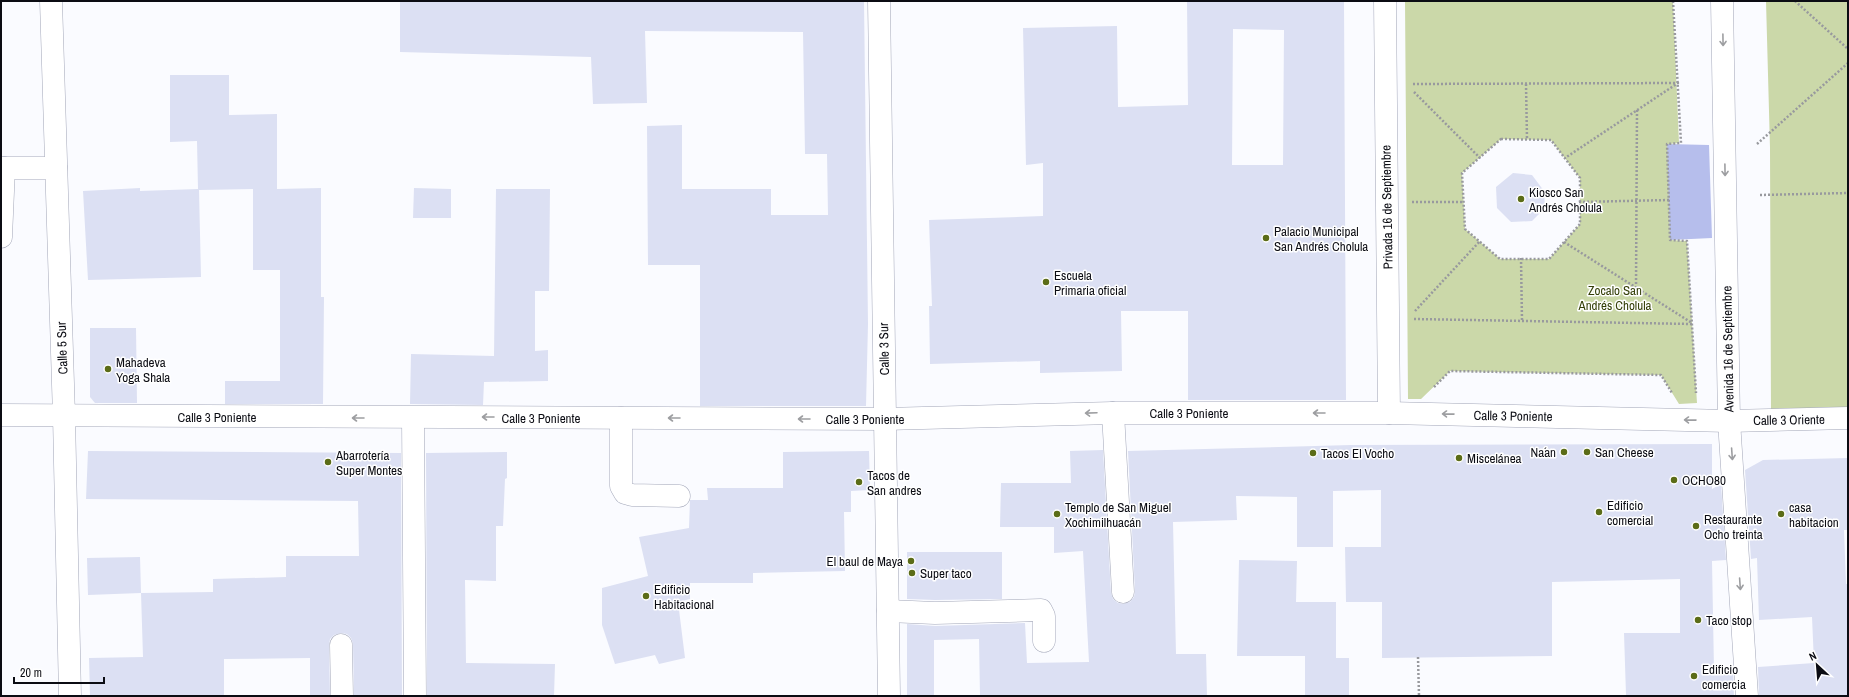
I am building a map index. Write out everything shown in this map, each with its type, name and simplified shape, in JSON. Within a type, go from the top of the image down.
[{"type":"street","name":"Calle 5 Sur","points":[[51,1],[64,416],[70,696]]},
{"type":"street","name":"Calle 3 Sur","points":[[879,1],[890,696]]},
{"type":"street","name":"Privada 16 de Septiembre","points":[[1385,1],[1389,413]]},
{"type":"street","name":"Avenida 16 de Septiembre","points":[[1722,1],[1729,421],[1747,696]]},
{"type":"street","points":[[1,225],[3,168],[56,168]]},
{"type":"street","points":[[1113,413],[1123,592]]},
{"type":"street","name":"Calle 3 Poniente","points":[[1,415],[885,419],[1113,413],[1389,413],[1729,421]]},
{"type":"street","points":[[413,418],[415,696]]},
{"type":"street","points":[[621,418],[621,486],[625,493],[632,495],[679,496]]},
{"type":"street","name":"Calle 3 Oriente","points":[[1729,421],[1848,418]]},
{"type":"street","points":[[888,611],[936,612],[1041,610],[1044,616],[1044,641]]},
{"type":"street","points":[[341,645],[342,696]]},
{"type":"path","points":[[1674,1],[1681,143],[1667,144],[1670,240],[1687,240],[1696,395]]},
{"type":"path","points":[[1794,1],[1848,48]]},
{"type":"path","points":[[1757,144],[1848,63]]},
{"type":"path","points":[[1405,84],[1678,83]]},
{"type":"path","points":[[1564,158],[1678,83]]},
{"type":"path","points":[[1526,84],[1526,140]]},
{"type":"path","points":[[1411,89],[1480,158]]},
{"type":"path","points":[[1636,288],[1637,110]]},
{"type":"path","points":[[1501,139],[1551,140],[1580,178],[1580,224],[1549,259],[1500,259],[1465,228],[1462,173],[1480,158],[1501,139]]},
{"type":"path","points":[[1760,195],[1848,193]]},
{"type":"path","points":[[1580,202],[1669,200]]},
{"type":"path","points":[[1406,202],[1464,202]]},
{"type":"path","points":[[1413,314],[1480,241]]},
{"type":"path","points":[[1564,242],[1692,324]]},
{"type":"path","points":[[1521,258],[1522,321]]},
{"type":"path","points":[[1408,319],[1692,324]]},
{"type":"path","points":[[1433,388],[1450,371],[1661,375],[1675,398]]},
{"type":"path","points":[[1418,657],[1419,696]]},
{"type":"green space","name":"Zocalo San Andrés Cholula","points":[[1405,1],[1673,1],[1679,143],[1669,144],[1670,240],[1687,241],[1697,403],[1679,404],[1661,375],[1450,371],[1421,399],[1408,399]],"holes":[[[1501,139],[1551,140],[1580,178],[1580,224],[1549,259],[1500,259],[1465,229],[1462,173]]]},
{"type":"green space","points":[[1766,1],[1848,1],[1848,412],[1771,417],[1770,148]]},
{"type":"water","points":[[1667,144],[1709,145],[1712,238],[1670,240]]},
{"type":"building","points":[[400,1],[864,1],[868,324],[866,406],[700,406],[700,265],[648,265],[647,126],[682,125],[682,189],[771,189],[771,215],[828,215],[827,154],[805,154],[803,32],[645,31],[647,103],[593,104],[591,57],[400,52]]},
{"type":"building","points":[[1187,1],[1344,1],[1346,400],[1188,400],[1188,311],[1121,311],[1122,371],[1040,373],[1040,361],[930,364],[929,306],[932,306],[929,220],[1043,216],[1043,163],[1026,165],[1023,28],[1117,26],[1118,107],[1188,105]],"holes":[[[1233,29],[1284,30],[1283,165],[1232,165]]]},
{"type":"building","points":[[170,75],[229,75],[229,115],[277,114],[277,189],[321,188],[321,297],[324,297],[323,404],[225,404],[225,381],[280,381],[280,270],[253,270],[253,189],[199,190],[201,277],[88,280],[83,191],[140,188],[140,191],[198,189],[197,141],[170,142]]},
{"type":"building","name":"Kiosco San Andrés Cholula","points":[[1513,173],[1532,175],[1544,191],[1545,208],[1532,221],[1511,222],[1497,208],[1496,187]]},
{"type":"building","points":[[414,188],[451,189],[451,218],[413,218]]},
{"type":"building","points":[[496,189],[550,189],[549,291],[535,291],[535,351],[548,350],[548,381],[484,382],[483,405],[410,404],[411,354],[494,356]]},
{"type":"building","points":[[90,328],[136,328],[137,403],[95,403],[90,397]]},
{"type":"building","points":[[1712,444],[1712,489],[1721,484],[1726,560],[1712,561],[1714,670],[1733,669],[1734,696],[1626,695],[1624,633],[1680,633],[1680,579],[1552,582],[1552,656],[1382,658],[1382,602],[1346,602],[1345,547],[1381,547],[1381,490],[1333,491],[1333,547],[1297,547],[1297,497],[1236,496],[1237,520],[1173,522],[1176,654],[1206,654],[1207,696],[980,696],[979,639],[934,640],[934,696],[907,696],[907,624],[935,626],[1025,623],[1027,663],[1089,662],[1083,551],[1054,553],[1054,527],[1000,527],[1001,483],[1071,483],[1070,451],[1103,450],[1111,593],[1113,599],[1118,603],[1123,604],[1130,602],[1134,597],[1135,591],[1128,451],[1351,445]]},
{"type":"building","points":[[88,451],[401,453],[402,696],[354,696],[353,644],[351,638],[347,634],[341,633],[334,635],[330,639],[330,696],[310,696],[310,658],[224,659],[224,696],[90,696],[89,658],[143,657],[141,593],[213,592],[213,579],[286,577],[286,556],[359,556],[358,501],[86,499]]},
{"type":"building","points":[[869,451],[870,490],[851,491],[851,512],[844,512],[845,571],[753,573],[753,583],[690,583],[690,599],[678,602],[685,658],[659,664],[655,655],[615,664],[602,625],[602,588],[648,576],[639,537],[689,528],[690,500],[708,500],[707,488],[783,488],[783,452]]},
{"type":"building","points":[[507,452],[507,478],[505,479],[503,526],[496,526],[496,581],[465,580],[466,663],[555,664],[554,696],[427,696],[426,453]]},
{"type":"building","points":[[1848,458],[1848,530],[1844,530],[1846,584],[1848,584],[1848,696],[1759,696],[1758,667],[1814,663],[1812,617],[1759,620],[1757,558],[1751,559],[1745,470],[1763,460]]},
{"type":"building","points":[[907,552],[1002,552],[1002,599],[907,599]]},
{"type":"building","points":[[140,557],[141,593],[88,595],[87,558]]},
{"type":"building","points":[[1239,560],[1297,561],[1296,602],[1336,602],[1336,658],[1349,658],[1349,696],[1305,696],[1305,656],[1237,656]]},
{"type":"place","name":"Kiosco San Andrés Cholula","points":[[1521,199]]},
{"type":"place","name":"Palacio Municipal San Andrés Cholula","points":[[1266,238]]},
{"type":"place","name":"Escuela Primaria oficial","points":[[1046,282]]},
{"type":"place","name":"Mahadeva Yoga Shala","points":[[108,369]]},
{"type":"place","name":"Na´an","points":[[1564,452]]},
{"type":"place","name":"San Cheese","points":[[1587,452]]},
{"type":"place","name":"Tacos El Vocho","points":[[1313,453]]},
{"type":"place","name":"Miscelánea","points":[[1459,458]]},
{"type":"place","name":"Abarrotería Super Montes","points":[[328,462]]},
{"type":"place","name":"OCHO80","points":[[1674,480]]},
{"type":"place","name":"Tacos de San andres","points":[[859,482]]},
{"type":"place","name":"Edificio comercial","points":[[1599,512]]},
{"type":"place","name":"Templo de San Miguel Xochimilhuacán","points":[[1057,514]]},
{"type":"place","name":"casa habitacion","points":[[1781,514]]},
{"type":"place","name":"Restaurante Ocho treinta","points":[[1696,526]]},
{"type":"place","name":"El baul de Maya","points":[[911,561]]},
{"type":"place","name":"Super taco","points":[[912,573]]},
{"type":"place","name":"Edificio Habitacional","points":[[646,596]]},
{"type":"place","name":"Taco stop","points":[[1698,620]]},
{"type":"place","name":"Edificio comercia","points":[[1694,676]]}]
